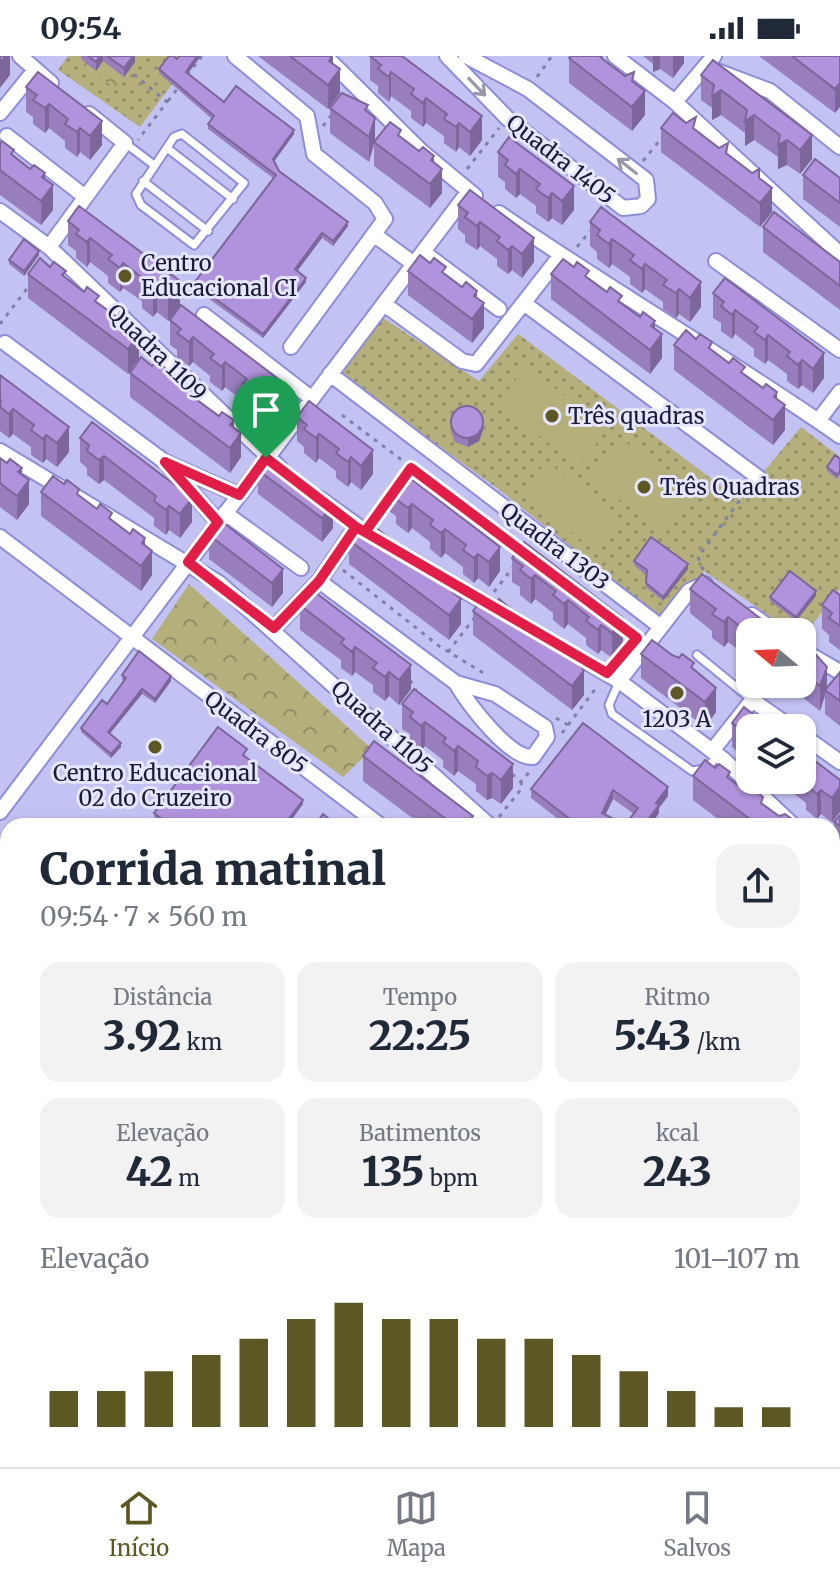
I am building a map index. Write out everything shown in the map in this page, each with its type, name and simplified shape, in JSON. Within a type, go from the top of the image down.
[{"type":"street","points":[[20,56],[129,146],[84,196],[49,247]]},
{"type":"street","points":[[235,56],[307,116],[312,126],[314,154],[383,213],[385,219],[376,236],[291,347]]},
{"type":"street","points":[[325,56],[469,191],[561,255],[840,436]]},
{"type":"street","name":"Quadra 1405","points":[[447,56],[507,118],[623,208],[641,206],[648,199],[646,180],[528,89],[466,56]]},
{"type":"street","points":[[615,56],[675,102],[840,254]]},
{"type":"street","points":[[675,102],[710,61],[770,91],[840,147]]},
{"type":"street","points":[[0,113],[35,70]]},
{"type":"street","points":[[7,136],[84,196]]},
{"type":"street","points":[[0,812],[469,191]]},
{"type":"street","name":"Quadra 1109","points":[[0,211],[49,247],[266,458],[289,475]]},
{"type":"street","points":[[376,236],[418,258],[499,309]]},
{"type":"street","points":[[384,304],[471,365],[485,357],[561,255]]},
{"type":"street","points":[[716,261],[840,350]]},
{"type":"street","points":[[525,304],[759,478]]},
{"type":"street","points":[[204,315],[311,398]]},
{"type":"street","points":[[5,343],[165,462],[222,517],[301,568]]},
{"type":"street","name":"Quadra 1303","points":[[330,374],[661,627]]},
{"type":"street","points":[[818,421],[840,392]]},
{"type":"street","points":[[0,451],[188,562]]},
{"type":"street","points":[[165,462],[239,495]]},
{"type":"street","points":[[311,492],[360,529],[613,677],[715,753],[785,818]]},
{"type":"street","points":[[274,628],[319,581],[360,529]]},
{"type":"street","name":"Quadra 805","points":[[0,537],[370,818]]},
{"type":"street","name":"Quadra 1105","points":[[188,562],[274,628],[482,818]]},
{"type":"street","points":[[319,581],[456,683],[479,718],[522,755],[533,757],[547,737],[545,727],[495,694],[456,683]]},
{"type":"street","points":[[613,677],[697,585],[709,585],[720,593]]},
{"type":"street","points":[[743,609],[756,618]]},
{"type":"street","points":[[816,658],[840,672]]},
{"type":"street","points":[[715,753],[752,700],[772,714]]},
{"type":"street","points":[[816,745],[840,762]]},
{"type":"lane","points":[[186,136],[242,178],[242,186],[198,243],[189,243],[141,205],[136,194],[154,165],[174,137],[186,136]]},
{"type":"lane","points":[[129,146],[154,165]]},
{"type":"lane","points":[[167,148],[233,199]]},
{"type":"lane","points":[[143,181],[208,231]]},
{"type":"lane","points":[[697,655],[752,700]]},
{"type":"lane","points":[[613,677],[610,698],[612,714],[692,771],[705,769],[715,753]]},
{"type":"path","points":[[129,146],[202,56]]},
{"type":"path","points":[[119,63],[167,102]]},
{"type":"path","points":[[311,142],[355,85]]},
{"type":"path","points":[[0,324],[29,286]]},
{"type":"path","points":[[342,415],[524,553]]},
{"type":"path","points":[[360,529],[393,493]]},
{"type":"path","points":[[703,571],[698,557],[740,500]]},
{"type":"path","points":[[619,627],[637,638]]},
{"type":"path","points":[[568,725],[613,677]]},
{"type":"path","points":[[498,818],[522,788],[521,782]]},
{"type":"green space","points":[[68,56],[193,56],[140,127],[58,70]]},
{"type":"green space","points":[[83,56],[130,56],[136,61],[117,90],[80,62]]},
{"type":"green space","points":[[383,318],[479,381],[518,334],[740,500],[801,427],[840,457],[840,589],[816,620],[773,618],[704,571],[660,617],[497,488],[340,375]]},
{"type":"green space","name":"Três quadras","points":[[526,367],[609,428],[578,466],[497,403]]},
{"type":"green space","name":"Três Quadras","points":[[620,438],[696,494],[665,534],[592,479]]},
{"type":"green space","name":"Três quadras","points":[[546,461],[622,519],[595,550],[521,495]]},
{"type":"green space","points":[[189,584],[372,749],[343,777],[152,639]]},
{"type":"building","points":[[107,56],[133,56],[124,68]]},
{"type":"building","points":[[169,56],[177,59],[179,56],[197,56],[186,72],[224,102],[236,86],[294,130],[273,159],[279,171],[348,222],[333,241],[322,233],[295,269],[306,278],[263,334],[194,283],[276,175],[208,124],[214,116],[159,69]]},
{"type":"building","points":[[290,56],[332,56],[329,61],[340,69],[328,85]]},
{"type":"building","points":[[370,56],[402,56],[482,116],[470,132],[459,123],[456,127],[444,119],[447,114],[426,98],[423,103],[411,94],[414,89],[391,72],[389,77],[378,69],[381,65]]},
{"type":"building","points":[[601,56],[625,76],[634,72],[632,81],[645,91],[632,107],[569,58]]},
{"type":"building","points":[[792,56],[840,56],[840,83],[835,89]]},
{"type":"building","points":[[713,60],[812,135],[800,150],[787,140],[778,145],[780,135],[754,115],[745,121],[747,110],[721,90],[712,96],[714,85],[701,75]]},
{"type":"building","points":[[38,72],[102,121],[90,136],[80,128],[77,132],[65,124],[68,119],[49,104],[45,108],[33,100],[37,95],[26,87]]},
{"type":"building","points":[[342,93],[368,105],[365,110],[375,118],[369,137],[330,108]]},
{"type":"building","points":[[673,113],[686,123],[696,117],[693,128],[719,148],[728,143],[726,153],[752,173],[759,169],[759,178],[772,188],[760,203],[661,128]]},
{"type":"building","points":[[390,122],[401,130],[398,135],[419,151],[423,147],[434,156],[431,160],[442,169],[430,184],[374,142]]},
{"type":"building","points":[[509,137],[574,186],[562,201],[552,193],[548,198],[536,189],[540,184],[520,169],[516,174],[505,165],[508,160],[498,152]]},
{"type":"building","points":[[2,141],[14,150],[11,154],[30,169],[34,165],[45,173],[42,177],[53,185],[41,201],[0,170]]},
{"type":"building","points":[[815,159],[840,178],[840,203],[803,175]]},
{"type":"building","points":[[470,190],[534,238],[522,254],[512,246],[508,250],[497,241],[500,237],[480,222],[477,226],[465,217],[468,213],[458,205]]},
{"type":"building","points":[[79,206],[180,281],[168,297],[157,288],[153,293],[142,284],[145,280],[123,263],[120,268],[108,259],[112,255],[90,238],[87,242],[76,234],[79,230],[68,221]]},
{"type":"building","points":[[601,207],[701,282],[690,298],[679,289],[676,293],[663,285],[667,280],[645,264],[642,269],[630,260],[634,255],[612,239],[609,244],[597,235],[600,230],[590,222]]},
{"type":"building","points":[[774,212],[840,262],[840,286],[763,227]]},
{"type":"building","points":[[24,239],[39,251],[24,271],[9,260]]},
{"type":"building","points":[[420,255],[430,263],[434,258],[446,267],[442,272],[462,287],[466,282],[477,291],[474,296],[484,303],[472,319],[408,271]]},
{"type":"building","points":[[40,258],[50,267],[54,262],[66,271],[62,275],[84,292],[87,287],[99,296],[95,301],[117,317],[120,312],[132,321],[128,326],[139,334],[128,349],[28,274]]},
{"type":"building","points":[[563,259],[574,267],[577,262],[589,271],[585,276],[607,292],[610,287],[622,296],[618,301],[640,317],[643,312],[655,321],[651,326],[662,334],[650,350],[551,274]]},
{"type":"building","points":[[725,278],[824,353],[813,369],[802,360],[798,365],[787,356],[790,352],[768,335],[765,340],[754,332],[758,327],[735,310],[732,315],[721,306],[724,302],[713,293]]},
{"type":"building","points":[[181,305],[281,381],[270,396],[259,388],[255,392],[243,383],[247,379],[225,362],[222,367],[210,358],[214,354],[193,337],[189,342],[177,333],[181,329],[170,320]]},
{"type":"building","points":[[686,330],[696,339],[700,334],[712,342],[709,348],[729,363],[733,358],[745,367],[741,372],[763,388],[766,384],[777,392],[774,397],[785,405],[773,420],[674,345]]},
{"type":"building","points":[[141,357],[152,366],[156,361],[201,395],[197,400],[219,416],[222,412],[234,420],[230,425],[241,433],[230,448],[130,373]]},
{"type":"building","points":[[0,375],[69,427],[57,443],[46,435],[43,439],[31,430],[34,425],[13,409],[9,414],[0,407]]},
{"type":"building","points":[[309,401],[373,450],[361,466],[351,457],[348,462],[336,453],[339,449],[319,434],[316,438],[304,429],[307,425],[297,417]]},
{"type":"building","points":[[467,406],[478,411],[483,422],[478,433],[467,438],[456,433],[451,422],[456,411]]},
{"type":"building","points":[[92,422],[192,498],[180,514],[169,506],[166,510],[154,501],[156,496],[104,456],[99,460],[87,451],[89,445],[80,438]]},
{"type":"building","points":[[269,455],[333,504],[322,518],[258,470]]},
{"type":"building","points":[[835,455],[840,459],[837,475],[827,467]]},
{"type":"building","points":[[0,458],[7,463],[10,459],[22,468],[18,472],[29,480],[17,496],[0,483]]},
{"type":"building","points":[[401,471],[500,547],[489,562],[478,554],[474,558],[463,550],[466,545],[445,529],[441,533],[430,525],[433,520],[412,504],[408,508],[396,499],[400,495],[389,486]]},
{"type":"building","points":[[53,476],[64,484],[67,480],[79,489],[77,494],[97,509],[100,504],[112,513],[109,518],[130,534],[133,529],[145,538],[142,543],[152,551],[141,566],[41,492]]},
{"type":"building","points":[[220,520],[283,569],[272,583],[209,535]]},
{"type":"building","points":[[361,524],[372,532],[376,528],[420,562],[416,565],[438,582],[442,578],[454,586],[452,592],[461,599],[449,615],[349,540]]},
{"type":"building","points":[[651,537],[688,564],[663,597],[646,583],[647,570],[634,561]]},
{"type":"building","points":[[524,542],[623,618],[612,633],[601,625],[598,630],[586,621],[589,617],[568,600],[564,604],[553,595],[556,591],[535,575],[531,579],[520,570],[523,566],[512,558]]},
{"type":"building","points":[[790,571],[816,591],[796,617],[770,597]]},
{"type":"building","points":[[702,574],[760,618],[736,618],[736,623],[728,617],[724,622],[712,614],[716,609],[690,589]]},
{"type":"building","points":[[312,590],[411,665],[399,680],[389,672],[385,677],[373,668],[377,663],[355,647],[352,652],[341,643],[344,639],[300,605]]},
{"type":"building","points":[[833,590],[840,595],[840,626],[829,618],[832,613],[822,605]]},
{"type":"building","points":[[485,595],[496,603],[499,599],[510,608],[507,612],[528,628],[532,624],[544,632],[540,637],[561,654],[565,649],[584,670],[572,686],[473,611]]},
{"type":"building","points":[[652,640],[672,655],[679,658],[682,654],[694,663],[691,667],[716,688],[705,702],[641,654]]},
{"type":"building","points":[[139,651],[171,676],[155,699],[142,689],[108,732],[121,743],[111,754],[81,728],[102,700],[107,704],[126,678],[122,675]]},
{"type":"building","points":[[816,655],[827,667],[820,686],[816,683]]},
{"type":"building","points":[[840,672],[840,701],[825,690]]},
{"type":"building","points":[[414,689],[513,764],[501,780],[492,773],[487,776],[476,767],[478,761],[458,746],[454,751],[443,742],[446,738],[425,722],[421,726],[410,717],[413,712],[402,704]]},
{"type":"building","points":[[744,707],[753,714],[739,714]]},
{"type":"building","points":[[583,723],[668,787],[656,803],[659,805],[651,818],[630,818],[638,808],[613,790],[602,813],[612,818],[569,818],[531,789]]},
{"type":"building","points":[[218,727],[247,749],[243,755],[303,800],[290,818],[161,818],[154,813]]},
{"type":"building","points":[[374,741],[473,816],[444,818],[363,756]]},
{"type":"building","points":[[705,760],[715,768],[719,764],[730,772],[727,777],[736,784],[736,794],[759,794],[763,797],[761,803],[779,816],[785,814],[790,818],[748,818],[693,776]]},
{"type":"building","points":[[816,762],[840,780],[840,787],[832,798],[821,790],[817,794]]},
{"type":"place","name":"Centro Educacional CI","points":[[125,276]]},
{"type":"place","name":"Três quadras","points":[[552,416]]},
{"type":"place","name":"Três Quadras","points":[[644,487]]},
{"type":"place","name":"1203 A","points":[[677,693]]},
{"type":"place","name":"Centro Educacional 02 do Cruzeiro","points":[[155,747]]},
{"type":"route","points":[[266,458],[239,495],[165,462],[218,522],[188,562],[274,628],[319,581],[356,527],[365,532],[411,468],[637,638],[607,673],[356,527],[266,458]]}]
